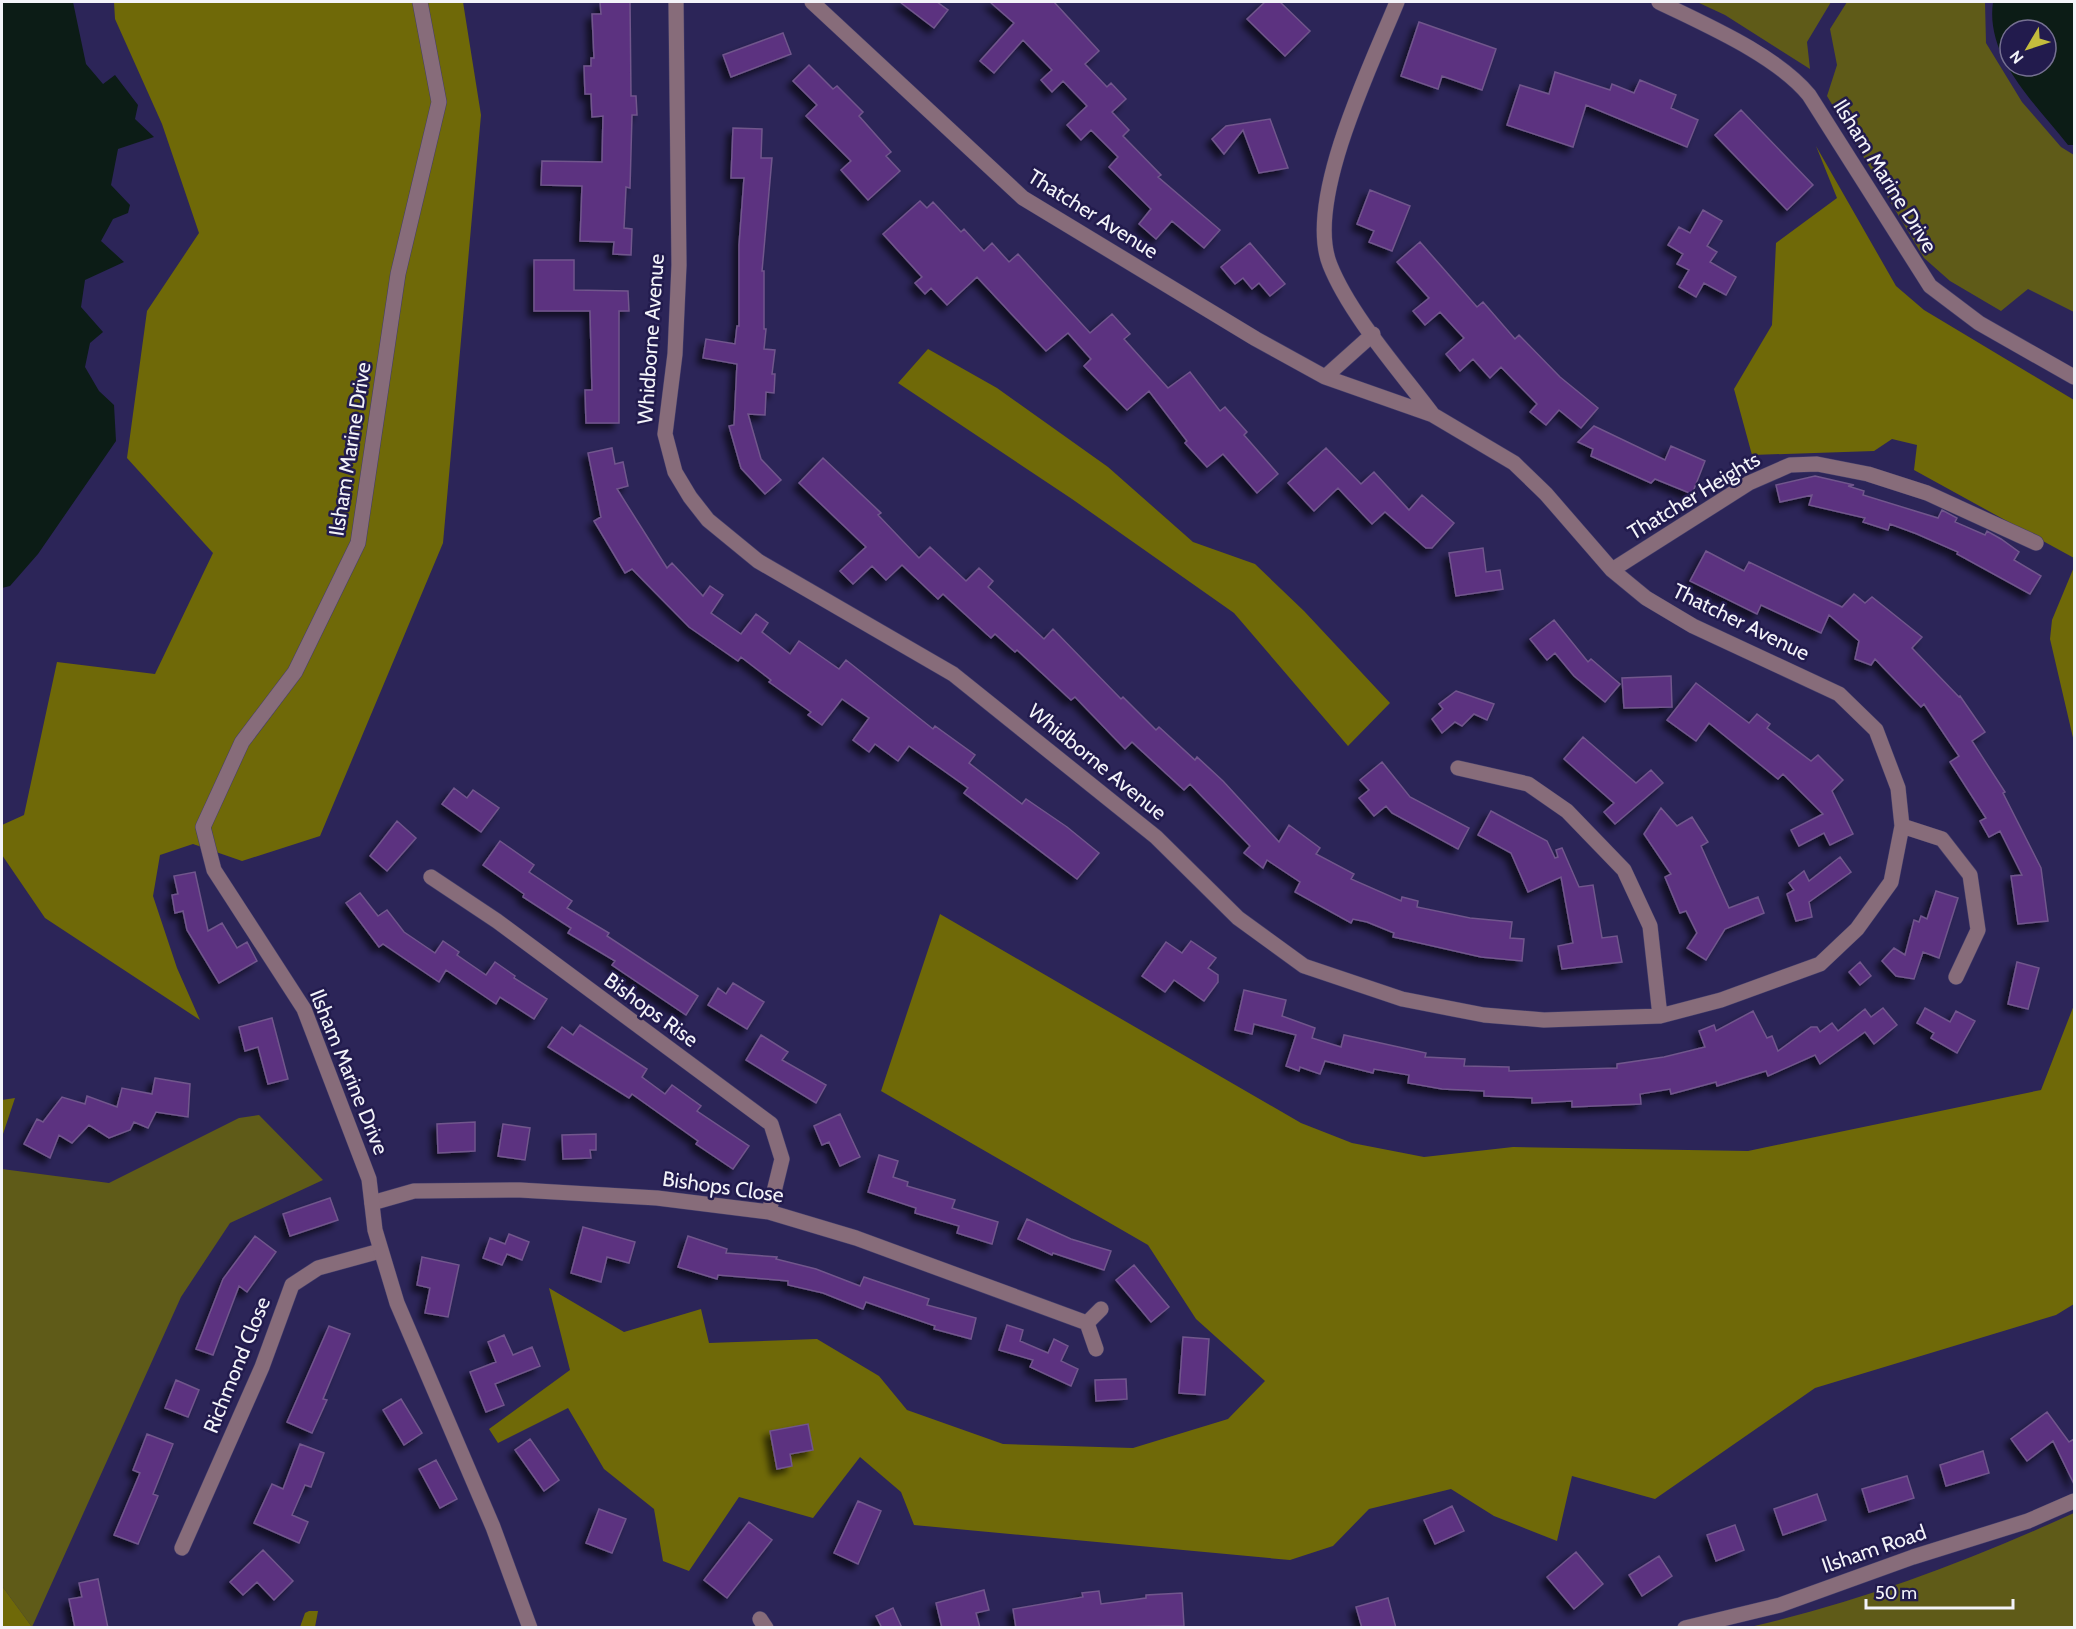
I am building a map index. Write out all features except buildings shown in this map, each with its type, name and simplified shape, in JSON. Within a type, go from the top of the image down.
[{"type":"street","name":"Ilsham Marine Drive","points":[[420,2],[439,102],[398,274],[358,543],[295,672],[242,742],[202,827],[214,870],[304,1009],[369,1179],[380,1251],[397,1303],[493,1527],[530,1628]]},
{"type":"street","name":"Whidborne Avenue","points":[[675,2],[679,265],[675,354],[665,434],[675,472],[690,497],[708,520],[758,561],[953,674],[1156,837],[1238,918],[1305,966],[1402,999],[1484,1015],[1544,1020],[1660,1016],[1766,985],[1820,964],[1857,929],[1891,882],[1902,826]]},
{"type":"street","name":"Thatcher Avenue","points":[[812,2],[1023,198],[1256,339],[1325,377],[1433,415],[1514,463],[1546,494],[1612,570],[1646,598],[1693,626],[1839,694],[1876,730],[1898,788],[1902,826]]},
{"type":"street","name":"Thatcher Avenue","points":[[1397,2],[1332,167],[1324,218],[1329,264],[1373,334],[1433,415]]},
{"type":"street","name":"Ilsham Marine Drive","points":[[1659,2],[1710,26],[1793,75],[1809,95],[1930,286],[1979,323],[2074,377]]},
{"type":"street","points":[[1325,377],[1373,334]]},
{"type":"street","name":"Thatcher Heights","points":[[1612,570],[1749,483],[1790,465],[1816,464],[1868,474],[1927,493],[2036,543]]},
{"type":"street","points":[[1458,768],[1528,784],[1567,811],[1624,870],[1650,926],[1660,1016]]},
{"type":"street","points":[[1902,826],[1942,839],[1970,875],[1978,930],[1956,977]]},
{"type":"street","name":"Bishops Rise","points":[[431,877],[497,921],[771,1124],[782,1159],[770,1212]]},
{"type":"street","name":"Bishops Close","points":[[372,1203],[414,1191],[520,1190],[657,1198],[770,1212],[856,1238],[1087,1323]]},
{"type":"street","name":"Richmond Close","points":[[182,1548],[262,1367],[292,1285],[318,1268],[380,1251]]},
{"type":"street","points":[[1096,1349],[1087,1323],[1101,1309]]},
{"type":"street","name":"Ilsham Road","points":[[1685,1628],[1780,1605],[1913,1557],[2028,1521],[2074,1502]]},
{"type":"shaded area","points":[[2,2],[73,2],[86,64],[103,84],[115,75],[138,105],[135,119],[154,137],[118,149],[111,185],[130,205],[128,213],[113,219],[101,241],[124,262],[85,280],[81,307],[103,332],[90,343],[85,367],[99,391],[114,405],[116,441],[38,554],[10,586],[2,588]]},
{"type":"shaded area","points":[[114,2],[463,2],[481,115],[443,543],[320,836],[242,861],[193,844],[160,855],[153,896],[177,968],[200,1020],[45,918],[2,855],[2,825],[24,815],[57,662],[155,674],[213,553],[127,458],[147,311],[199,233],[162,124],[115,19]]},
{"type":"shaded area","points":[[1697,2],[1831,2],[1807,42],[1810,69],[1725,15]]},
{"type":"shaded area","points":[[1847,2],[1985,2],[1986,43],[1998,63],[1998,78],[2007,78],[2022,102],[2061,147],[2074,155],[2074,312],[2028,289],[2001,311],[1950,281],[1924,258],[1827,96],[1837,65],[1830,29]]},
{"type":"shaded area","points":[[1993,2],[2074,2],[2074,145],[2068,145],[2028,97],[2015,78],[2058,78],[2058,18],[1998,18],[1998,44],[1993,23]]},
{"type":"shaded area","points":[[1816,146],[1896,286],[1924,310],[2074,400],[2074,558],[1914,470],[1917,445],[1892,439],[1874,451],[1752,455],[1734,389],[1772,325],[1776,243],[1837,198]]},
{"type":"shaded area","points":[[928,349],[997,388],[1108,467],[1193,542],[1255,564],[1304,611],[1390,703],[1348,746],[1234,613],[1072,499],[898,383]]},
{"type":"shaded area","points":[[2074,567],[2074,742],[2050,639],[2052,620]]},
{"type":"shaded area","points":[[940,914],[1301,1123],[1352,1143],[1424,1157],[1513,1147],[1748,1151],[2041,1090],[2074,1005],[2074,1304],[2056,1315],[1815,1388],[1655,1499],[1572,1476],[1557,1541],[1494,1516],[1451,1489],[1369,1509],[1333,1546],[1290,1560],[914,1525],[901,1492],[860,1457],[813,1518],[739,1497],[689,1571],[663,1561],[654,1509],[604,1469],[568,1408],[498,1443],[489,1429],[570,1370],[549,1288],[624,1332],[701,1309],[709,1343],[817,1339],[879,1376],[907,1410],[1003,1444],[1133,1448],[1228,1419],[1265,1381],[1196,1319],[1148,1245],[881,1091]],"holes":[[[808,1425],[790,1454],[792,1466],[777,1469],[770,1431]]]},
{"type":"shaded area","points":[[15,1098],[2,1137],[2,1100]]},
{"type":"shaded area","points":[[259,1115],[323,1180],[230,1223],[181,1297],[32,1627],[2,1586],[2,1169],[109,1183],[239,1118]]},
{"type":"shaded area","points":[[2074,1513],[2074,1627],[1750,1627],[1833,1605],[1915,1578],[1996,1547]]},
{"type":"shaded area","points":[[2,1586],[32,1627],[2,1627]]},
{"type":"shaded area","points":[[318,1611],[315,1627],[300,1627],[305,1613]]}]
